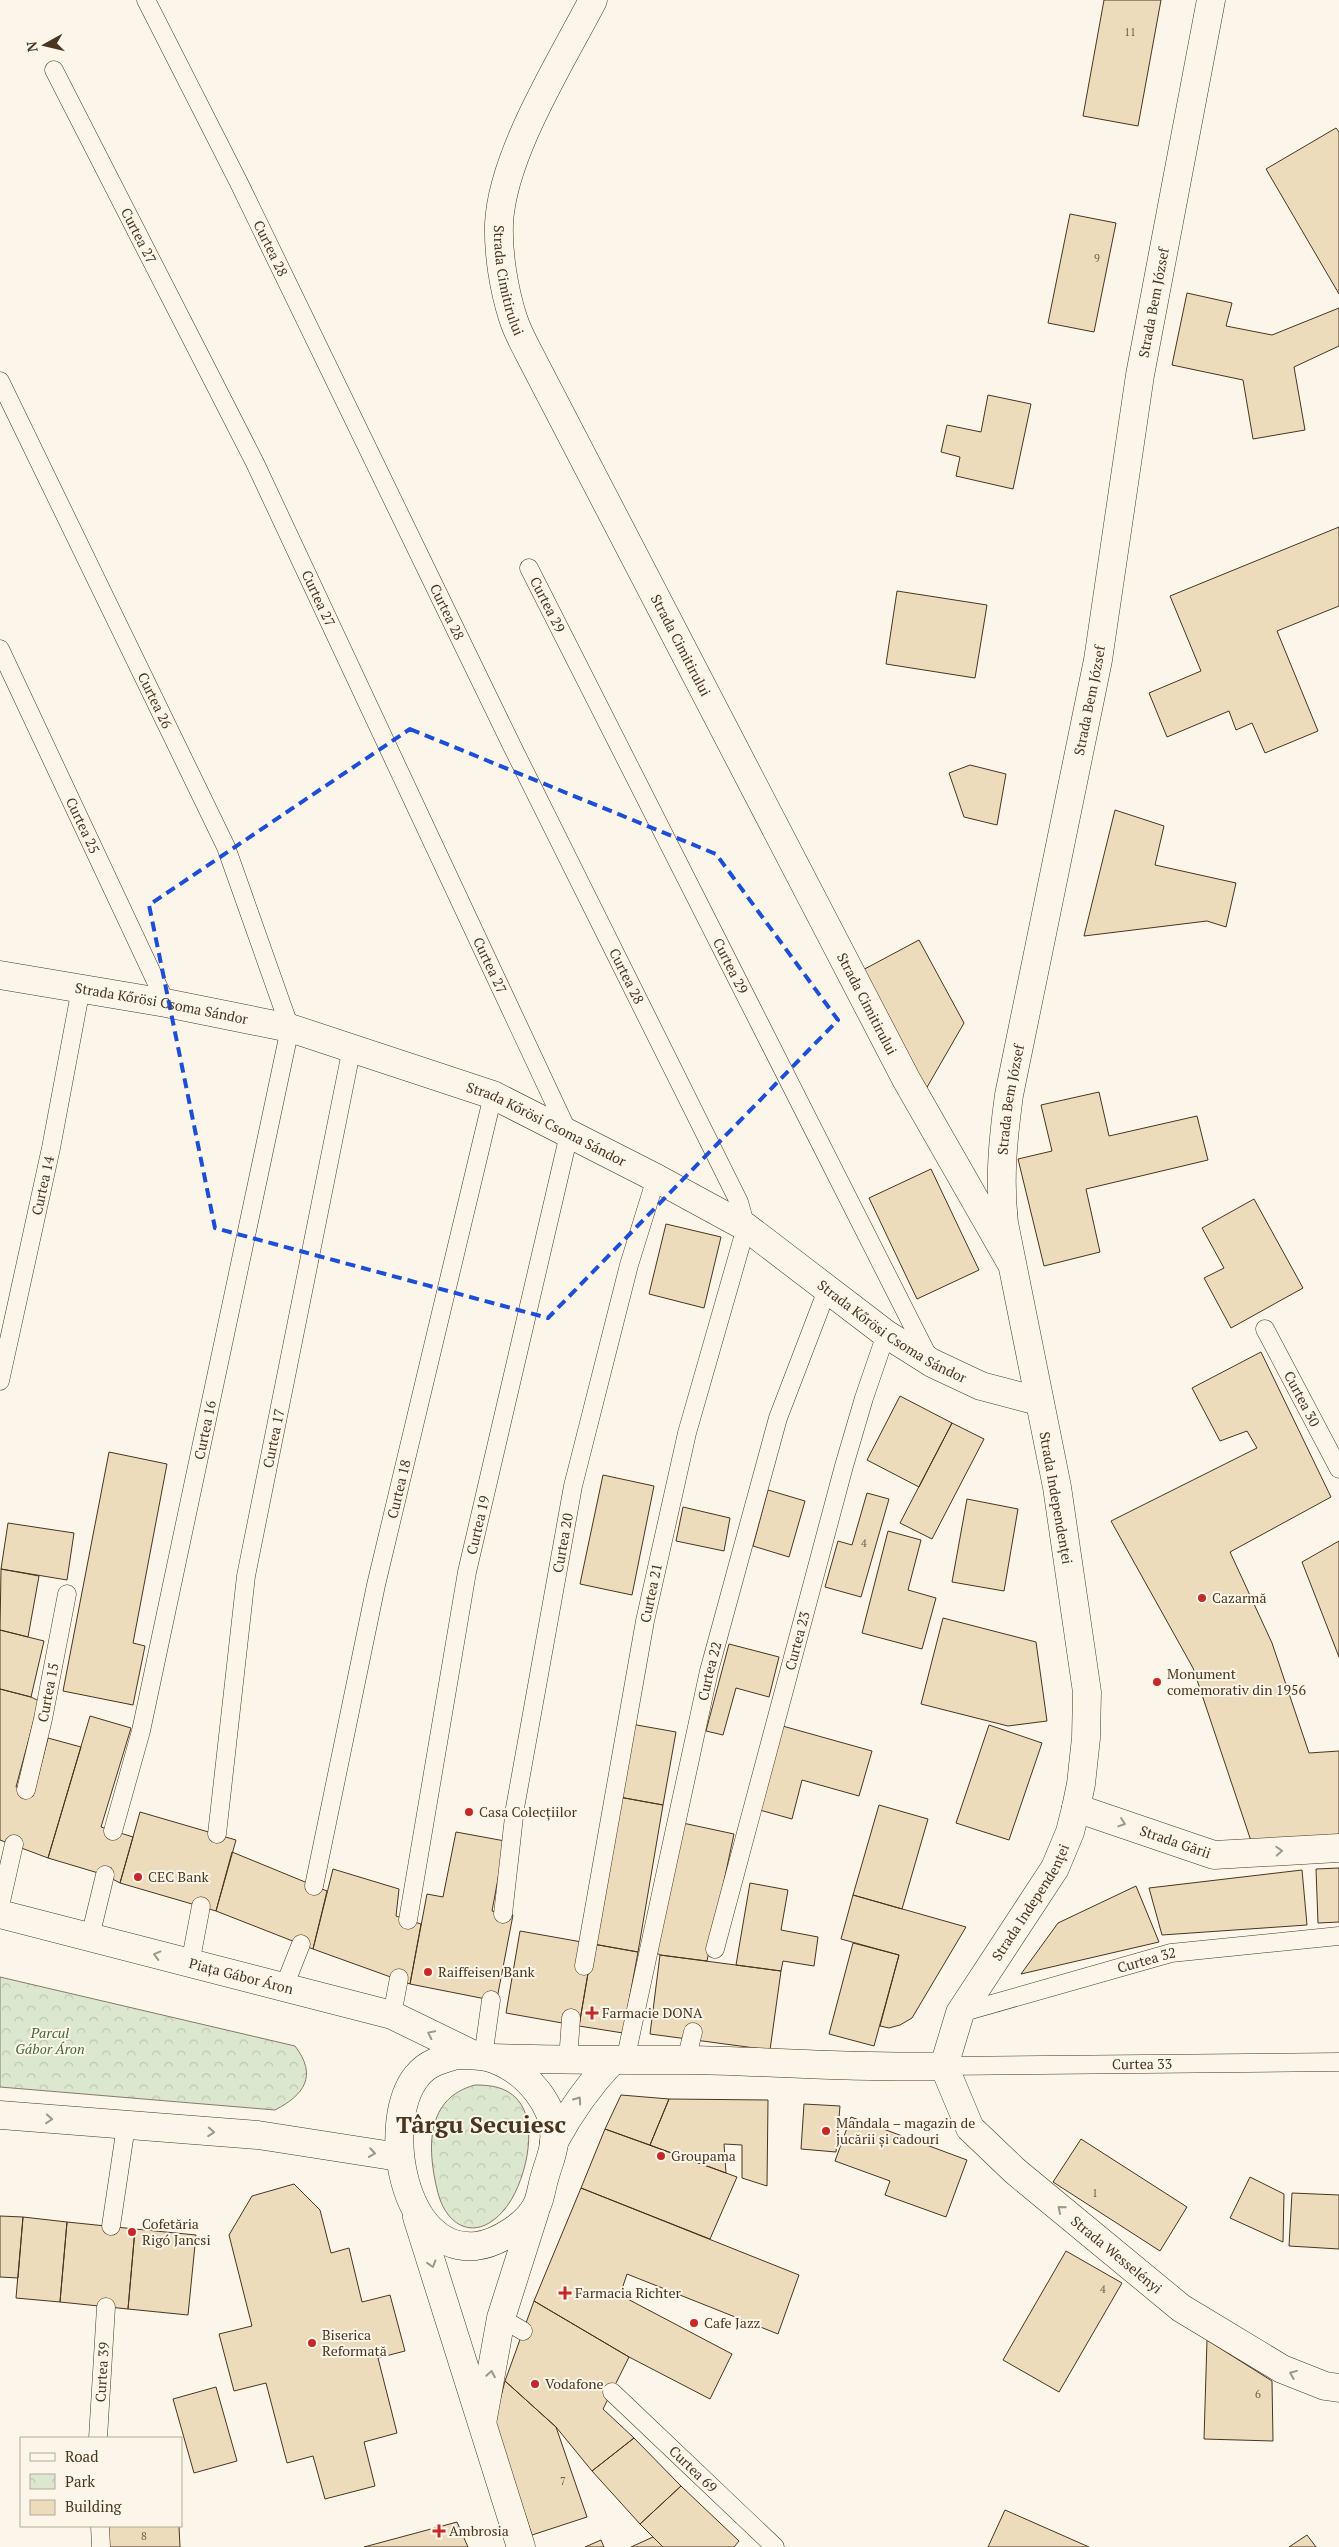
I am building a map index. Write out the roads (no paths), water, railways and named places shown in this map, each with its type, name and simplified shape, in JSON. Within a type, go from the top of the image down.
[{"type":"main road","name":"Strada Cimitirului","points":[[593,0],[532,117],[512,168],[503,199],[499,224],[500,246],[513,319],[534,363],[901,1070],[1014,1268]]},
{"type":"main road","name":"Strada Bem József","points":[[1038,1401],[1000,1191],[1001,1152],[1010,1095],[1098,660],[1140,375],[1211,0]]},
{"type":"main road","name":"Strada Kőrösi Csoma Sándor","points":[[0,975],[81,988],[290,1028],[493,1095],[656,1178],[746,1227],[886,1334],[932,1363],[981,1386],[1038,1401]]},
{"type":"main road","name":"Strada Independenței","points":[[944,2066],[960,2013],[1055,1868],[1070,1832],[1081,1784],[1086,1738],[1087,1692],[1056,1488],[1038,1401]]},
{"type":"main road","name":"Strada Gării","points":[[1076,1808],[1214,1855],[1339,1848]]},
{"type":"main road","name":"Piața Gábor Áron","points":[[0,1914],[392,2015],[483,2057]]},
{"type":"main road","points":[[521,2547],[399,2157],[398,2136],[404,2100],[418,2074],[440,2059],[457,2055],[568,2061],[686,2060],[887,2068],[944,2066]]},
{"type":"main road","points":[[483,2057],[511,2067],[536,2090],[551,2118],[554,2142]]},
{"type":"main road","points":[[482,2422],[512,2325],[537,2205],[554,2142],[569,2113],[590,2084],[618,2061]]},
{"type":"main road","name":"Strada Wesselényi","points":[[944,2066],[970,2128],[1016,2171],[1181,2308],[1282,2369],[1325,2386],[1339,2388]]},
{"type":"main road","points":[[0,2115],[258,2136],[399,2157]]},
{"type":"main road","points":[[412,2201],[430,2230],[444,2240],[459,2246],[476,2246],[494,2241],[522,2223],[537,2205]]},
{"type":"lane","name":"Curtea 28","points":[[146,0],[239,182],[513,748],[739,1202],[746,1227]]},
{"type":"lane","name":"Curtea 27","points":[[54,70],[255,463],[569,1134]]},
{"type":"lane","name":"Curtea 26","points":[[0,381],[226,847],[290,1028]]},
{"type":"lane","name":"Curtea 29","points":[[530,568],[932,1363]]},
{"type":"lane","name":"Curtea 25","points":[[0,649],[166,1004]]},
{"type":"lane","name":"Curtea 14","points":[[0,1381],[51,1148],[81,988]]},
{"type":"lane","name":"Curtea 16","points":[[113,1831],[141,1732],[290,1028]]},
{"type":"lane","name":"Curtea 17","points":[[217,1834],[246,1576],[352,1047]]},
{"type":"lane","name":"Curtea 18","points":[[314,1886],[376,1586],[493,1095]]},
{"type":"lane","name":"Curtea 19","points":[[408,1920],[467,1572],[569,1134]]},
{"type":"lane","name":"Curtea 20","points":[[503,1914],[515,1808],[573,1486],[629,1265],[656,1178]]},
{"type":"lane","name":"Curtea 21","points":[[584,1966],[645,1621],[688,1433],[746,1227]]},
{"type":"lane","name":"Curtea 22","points":[[618,2061],[654,1917],[709,1671],[778,1418],[827,1290]]},
{"type":"lane","name":"Curtea 30","points":[[1265,1329],[1339,1469]]},
{"type":"lane","name":"Curtea 23","points":[[716,1949],[844,1466],[886,1334]]},
{"type":"lane","name":"Curtea 15","points":[[26,1790],[43,1719],[67,1594]]},
{"type":"lane","points":[[0,1906],[14,1844]]},
{"type":"lane","points":[[90,1937],[105,1875]]},
{"type":"lane","points":[[190,1964],[201,1906]]},
{"type":"lane","name":"Curtea 32","points":[[960,2013],[1171,1953],[1339,1936]]},
{"type":"lane","points":[[284,1987],[300,1944]]},
{"type":"lane","points":[[392,2015],[399,1978]]},
{"type":"lane","points":[[483,2057],[491,2000]]},
{"type":"lane","points":[[568,2061],[571,2018]]},
{"type":"lane","points":[[686,2060],[693,2032]]},
{"type":"lane","name":"Curtea 33","points":[[944,2066],[1339,2062]]},
{"type":"lane","points":[[111,2226],[126,2126]]},
{"type":"lane","name":"Curtea 39","points":[[98,2437],[106,2307]]},
{"type":"lane","name":"Curtea 69","points":[[612,2392],[775,2547]]},
{"type":"lane","points":[[100,2527],[101,2547]]},
{"type":"place","name":"Cazarmă","points":[[1202,1598]]},
{"type":"place","name":"Monument comemorativ din 1956","points":[[1157,1682]]},
{"type":"place","name":"Casa Colecțiilor","points":[[469,1812]]},
{"type":"place","name":"CEC Bank","points":[[138,1877]]},
{"type":"place","name":"Raiffeisen Bank","points":[[428,1972]]},
{"type":"place","name":"Farmacie DONA","points":[[592,2013]]},
{"type":"place","name":"Mandala – magazin de jucării și cadouri","points":[[826,2131]]},
{"type":"place","name":"Groupama","points":[[661,2156]]},
{"type":"place","name":"Cofetăria Rigó Jancsi","points":[[132,2232]]},
{"type":"place","name":"Farmacia Richter","points":[[565,2293]]},
{"type":"place","name":"Cafe Jazz","points":[[694,2323]]},
{"type":"place","name":"Biserica Reformată","points":[[312,2343]]},
{"type":"place","name":"Vodafone","points":[[535,2384]]},
{"type":"place","name":"Ambrosia","points":[[439,2531]]},
{"type":"district","name":"Târgu Secuiesc","points":[[481,2125]]},
{"type":"park label","name":"Parcul Gábor Áron","points":[[50,2042]]}]
